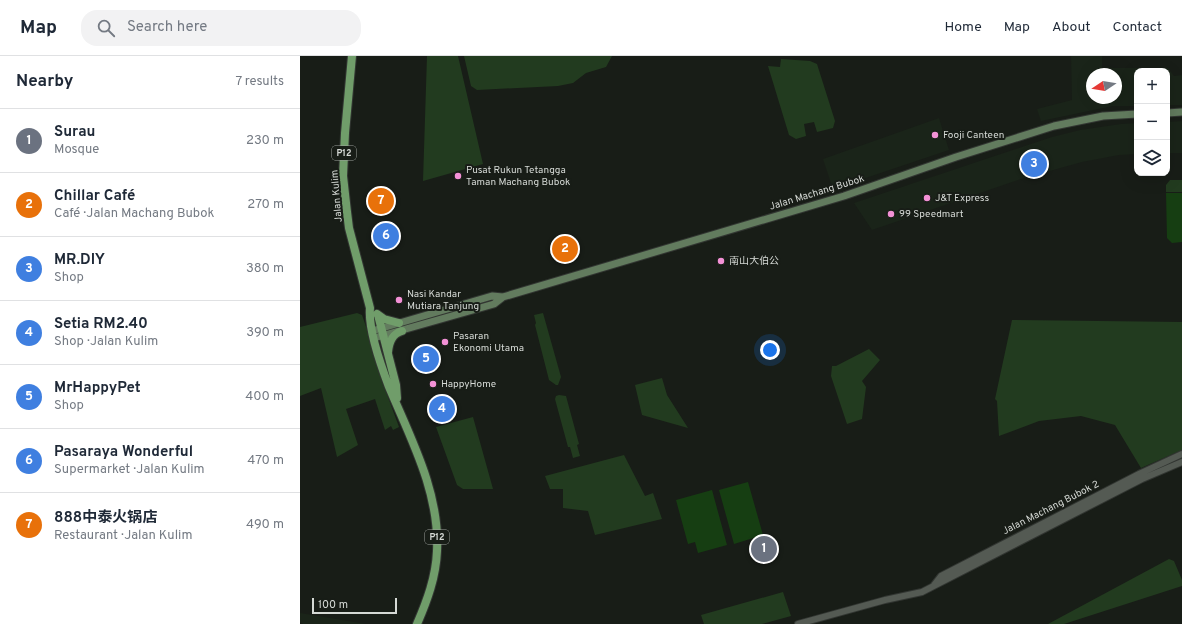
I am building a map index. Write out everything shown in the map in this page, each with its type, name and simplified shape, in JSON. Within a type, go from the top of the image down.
[{"type":"main road","name":"Jalan Kulim","points":[[352,56],[345,133],[343,176],[346,212],[370,308],[369,319],[384,374],[428,483],[434,508],[437,534],[437,552],[432,584],[417,624]]},
{"type":"main road","points":[[1170,113],[1182,112]]},
{"type":"main road","name":"Jalan Machang Bubok","points":[[373,334],[494,304],[503,297],[615,262],[844,196],[956,157],[1054,126],[1103,116],[1134,114]]},
{"type":"main road","points":[[370,308],[384,319],[401,327],[390,342],[388,354]]},
{"type":"main road","name":"Jalan Kulim","points":[[378,315],[396,385],[397,406]]},
{"type":"street","name":"Jalan Machang Bubok 2","points":[[933,586],[941,576],[1139,474],[1182,454]]},
{"type":"street","name":"Jalan Machang Bubok 2","points":[[798,624],[885,600],[922,592],[1142,479],[1182,462]]},
{"type":"shaded area","points":[[427,56],[458,56],[483,164],[423,181]]},
{"type":"shaded area","points":[[464,56],[612,56],[606,67],[586,73],[573,83],[558,86],[477,90],[471,86]]},
{"type":"shaded area","points":[[1071,56],[1102,56],[1102,68],[1086,68],[1086,104],[1122,104],[1122,68],[1134,68],[1134,106],[1113,106],[1041,121],[1037,109],[1072,100]]},
{"type":"shaded area","points":[[781,59],[810,61],[817,64],[835,121],[833,128],[817,132],[814,122],[804,124],[806,136],[796,139],[789,135],[768,66],[780,67]]},
{"type":"shaded area","points":[[1170,71],[1174,76],[1182,75],[1182,105],[1170,105]]},
{"type":"shaded area","points":[[939,118],[949,150],[833,189],[823,159]]},
{"type":"shaded area","points":[[1182,121],[1182,153],[1170,153],[1170,122]]},
{"type":"shaded area","points":[[1134,123],[1134,154],[1119,155],[1082,162],[1021,179],[872,230],[854,203],[1052,137],[1080,130]]},
{"type":"shaded area","points":[[1170,180],[1182,180],[1182,192],[1166,192],[1166,185]]},
{"type":"shaded area","points":[[1166,193],[1182,193],[1182,242],[1172,243],[1167,238]]},
{"type":"shaded area","points":[[357,313],[362,315],[374,350],[381,378],[399,427],[393,430],[391,426],[385,430],[375,399],[346,409],[358,445],[337,457],[321,388],[300,396],[300,327]]},
{"type":"shaded area","points":[[543,313],[561,377],[558,385],[549,380],[535,325],[534,315]]},
{"type":"shaded area","points":[[1012,320],[1182,322],[1182,450],[1141,468],[1115,425],[1081,416],[1039,421],[999,436],[997,401],[995,399]]},
{"type":"shaded area","points":[[869,349],[880,360],[862,381],[866,387],[862,419],[847,424],[831,376],[832,366],[836,366]]},
{"type":"shaded area","points":[[662,378],[667,395],[688,428],[642,415],[635,385]]},
{"type":"shaded area","points":[[556,396],[566,396],[579,444],[577,445],[580,456],[573,458],[570,447],[568,447],[555,399]]},
{"type":"shaded area","points":[[473,417],[493,489],[463,489],[457,485],[436,427]]},
{"type":"shaded area","points":[[624,455],[645,496],[653,493],[662,519],[595,535],[588,511],[563,508],[563,489],[550,489],[545,476]]},
{"type":"shaded area","points":[[748,482],[763,535],[734,544],[719,490]]},
{"type":"shaded area","points":[[712,490],[727,545],[698,553],[695,542],[688,544],[676,500]]},
{"type":"shaded area","points":[[1169,559],[1174,561],[1182,580],[1182,586],[1064,624],[1048,624]]},
{"type":"shaded area","points":[[783,592],[791,616],[762,624],[704,624],[701,615]]},
{"type":"shaded area","points":[[300,613],[366,624],[303,624],[300,622]]},
{"type":"place","name":"Fooji Canteen","points":[[935,135]]},
{"type":"place","name":"MR.DIY","points":[[1034,164]]},
{"type":"place","name":"Pusat Rukun Tetangga Taman Machang Bubok","points":[[458,176]]},
{"type":"place","name":"J&T Express","points":[[927,198]]},
{"type":"place","name":"888中泰火锅店","points":[[381,201]]},
{"type":"place","name":"99 Speedmart","points":[[891,214]]},
{"type":"place","name":"Pasaraya Wonderful","points":[[386,236]]},
{"type":"place","name":"Chillar Café","points":[[565,249]]},
{"type":"place","name":"南山大伯公","points":[[721,261]]},
{"type":"place","name":"Nasi Kandar Mutiara Tanjung","points":[[399,300]]},
{"type":"place","name":"Pasaran Ekonomi Utama","points":[[445,342]]},
{"type":"place","name":"MrHappyPet","points":[[426,359]]},
{"type":"place","name":"HappyHome","points":[[433,384]]},
{"type":"place","name":"Setia RM2.40","points":[[442,409]]},
{"type":"place","name":"Surau","points":[[764,549]]}]
